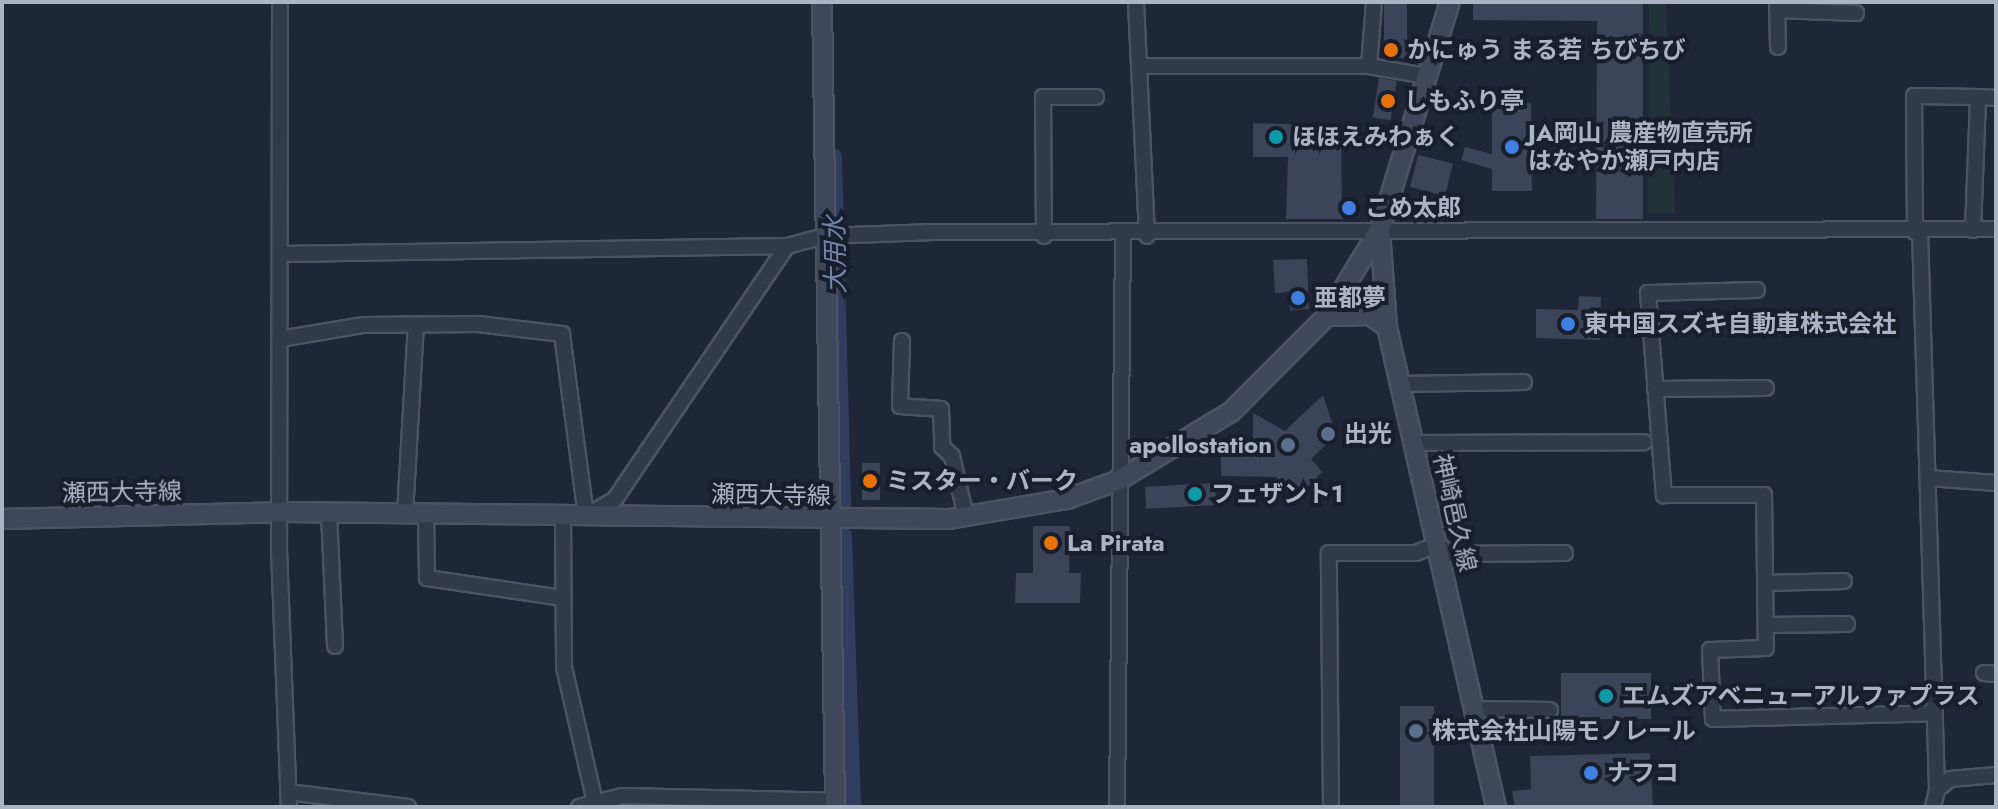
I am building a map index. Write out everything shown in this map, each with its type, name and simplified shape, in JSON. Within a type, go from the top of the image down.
[{"type":"main road","points":[[822,2],[835,804]]},
{"type":"main road","name":"瀬西大寺線","points":[[2,519],[280,512],[829,520],[966,517],[1067,499],[1119,480],[1231,412],[1327,316],[1380,229],[1450,2]]},
{"type":"main road","name":"神崎邑久線","points":[[1380,229],[1387,327],[1496,807]]},
{"type":"main road","points":[[1350,277],[1371,270],[1382,278]]},
{"type":"main road","points":[[1327,316],[1370,315],[1387,327]]},
{"type":"street","points":[[280,2],[280,512],[288,800],[408,807]]},
{"type":"street","points":[[1136,2],[1147,236]]},
{"type":"street","points":[[1369,66],[1374,2]]},
{"type":"street","points":[[1778,47],[1777,6],[1856,13]]},
{"type":"street","points":[[1141,66],[1369,66],[1427,76]]},
{"type":"street","points":[[1933,807],[1937,790],[1935,713],[1914,96],[1996,98]]},
{"type":"street","points":[[1044,236],[1043,97],[1096,97]]},
{"type":"street","points":[[1973,230],[1978,97]]},
{"type":"street","points":[[282,254],[787,246],[824,236],[949,232],[1147,236],[1380,229],[1918,232],[1996,229]]},
{"type":"street","points":[[1117,807],[1123,236]]},
{"type":"street","points":[[280,339],[340,327],[416,325],[549,327],[562,334],[586,516],[615,499],[787,246]]},
{"type":"street","points":[[1757,290],[1648,293],[1664,495],[1764,495],[1766,648],[1710,650],[1713,719],[1935,713]]},
{"type":"street","points":[[405,514],[416,325]]},
{"type":"street","points":[[902,341],[900,406],[941,409],[942,447],[952,456],[966,517]]},
{"type":"street","points":[[1400,384],[1524,382]]},
{"type":"street","points":[[1655,389],[1766,388]]},
{"type":"street","points":[[1414,443],[1644,442]]},
{"type":"street","points":[[1928,478],[1996,483]]},
{"type":"street","points":[[329,513],[335,646]]},
{"type":"street","points":[[426,514],[427,578],[562,598]]},
{"type":"street","points":[[563,515],[564,667],[595,803]]},
{"type":"street","points":[[1331,807],[1329,553],[1416,553],[1438,544],[1449,554],[1565,553]]},
{"type":"street","points":[[1765,583],[1844,581]]},
{"type":"street","points":[[1766,625],[1847,624]]},
{"type":"street","points":[[1475,709],[1550,710]]},
{"type":"street","points":[[1937,790],[1965,776],[1996,775]]},
{"type":"street","points":[[579,807],[595,803],[835,804]]},
{"type":"shaded area","points":[[1649,2],[1666,2],[1675,214],[1648,214]]},
{"type":"building","points":[[1384,2],[1407,2],[1407,58],[1384,58]]},
{"type":"building","points":[[1473,2],[1643,2],[1643,219],[1596,219],[1597,21],[1473,20]]},
{"type":"building","name":"しもふり亭","points":[[1379,78],[1397,81],[1391,120],[1373,118]]},
{"type":"building","name":"JA岡山 農産物直売所 はなやか瀬戸内店","points":[[1531,103],[1532,191],[1492,191],[1492,169],[1461,160],[1465,147],[1492,154],[1492,104]]},
{"type":"building","points":[[1253,123],[1341,126],[1342,219],[1286,219],[1288,157],[1253,157]]},
{"type":"building","points":[[1418,155],[1453,164],[1445,196],[1410,187]]},
{"type":"building","points":[[1307,259],[1309,309],[1290,310],[1289,292],[1275,293],[1273,260]]},
{"type":"building","name":"東中国スズキ自動車株式会社","points":[[1579,296],[1601,297],[1600,340],[1536,338],[1536,309],[1578,310]]},
{"type":"building","points":[[1323,395],[1336,435],[1311,459],[1322,472],[1307,487],[1276,489],[1277,477],[1221,476],[1221,451],[1253,452],[1253,413],[1285,431]]},
{"type":"building","name":"ミスター・バーク","points":[[862,463],[880,463],[880,500],[862,500]]},
{"type":"building","points":[[1215,483],[1216,505],[1146,509],[1145,487]]},
{"type":"building","points":[[1033,526],[1070,526],[1069,573],[1081,573],[1080,603],[1015,603],[1016,573],[1033,573]]},
{"type":"building","name":"エムズアベニューアルファプラス","points":[[1561,673],[1651,673],[1651,719],[1561,719]]},
{"type":"building","points":[[1400,706],[1434,706],[1434,807],[1400,807]]},
{"type":"building","name":"ナフコ","points":[[1650,753],[1653,807],[1515,807],[1512,791],[1531,789],[1530,756]]},
{"type":"waterway","name":"大用水","points":[[833,157],[842,509]]},
{"type":"waterway","name":"大用水","points":[[843,535],[852,807]]},
{"type":"place","name":"かにゅう まる若 ちびちび","points":[[1391,50]]},
{"type":"place","name":"しもふり亭","points":[[1388,101]]},
{"type":"place","name":"ほほえみわぁく","points":[[1276,137]]},
{"type":"place","name":"JA岡山 農産物直売所 はなやか瀬戸内店","points":[[1512,147]]},
{"type":"place","name":"こめ太郎","points":[[1349,208]]},
{"type":"place","name":"亜都夢","points":[[1298,298]]},
{"type":"place","name":"東中国スズキ自動車株式会社","points":[[1568,324]]},
{"type":"place","name":"出光","points":[[1328,434]]},
{"type":"place","name":"apollostation","points":[[1288,445]]},
{"type":"place","name":"ミスター・バーク","points":[[870,481]]},
{"type":"place","name":"フェザント1","points":[[1195,494]]},
{"type":"place","name":"La Pirata","points":[[1051,543]]},
{"type":"place","name":"エムズアベニューアルファプラス","points":[[1606,696]]},
{"type":"place","name":"株式会社山陽モノレール","points":[[1416,731]]},
{"type":"place","name":"ナフコ","points":[[1591,773]]}]
